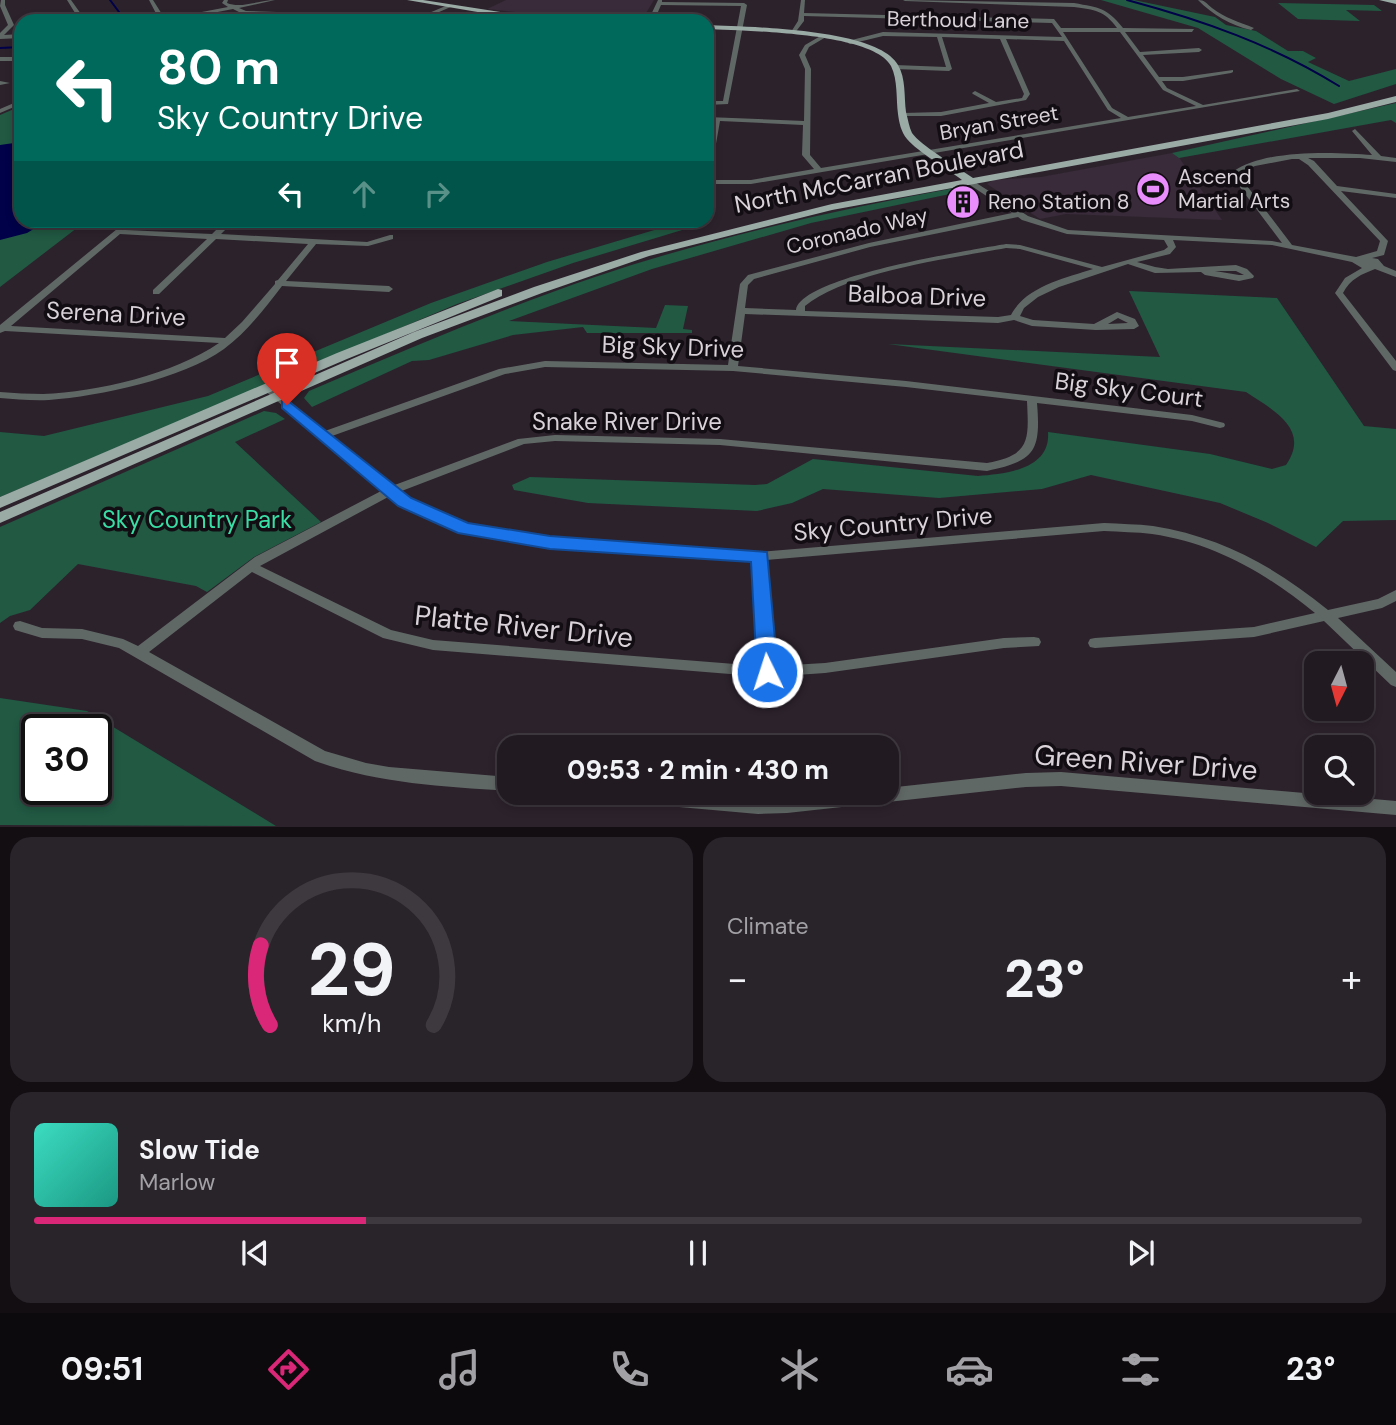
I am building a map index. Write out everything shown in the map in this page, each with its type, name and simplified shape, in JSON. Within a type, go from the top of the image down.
[{"type":"main road","points":[[410,0],[508,14]]},
{"type":"main road","points":[[1382,0],[1396,1]]},
{"type":"main road","points":[[1389,0],[1396,1]]},
{"type":"main road","points":[[714,28],[824,36],[850,42],[886,56],[895,67],[903,115],[910,137],[966,178]]},
{"type":"main road","name":"North McCarran Boulevard","points":[[0,517],[474,302],[641,251],[806,212],[966,178],[1314,113],[1396,90]]},
{"type":"main road","name":"North McCarran Boulevard","points":[[966,178],[1026,177],[1112,161],[1181,143],[1328,116],[1396,99]]},
{"type":"main road","name":"North McCarran Boulevard","points":[[0,503],[273,392]]},
{"type":"street","points":[[0,37],[11,25],[2,5],[3,0]]},
{"type":"street","points":[[200,14],[273,0]]},
{"type":"street","points":[[794,33],[802,14],[803,0]]},
{"type":"street","points":[[905,0],[1080,5],[1098,9],[1110,15],[1169,92],[1200,106]]},
{"type":"street","points":[[1200,0],[1215,14],[1236,26],[1251,28]]},
{"type":"street","points":[[226,1],[232,8],[250,13],[279,14]]},
{"type":"street","points":[[659,1],[744,5],[726,103],[714,103]]},
{"type":"street","points":[[986,1],[993,19]]},
{"type":"street","points":[[430,14],[450,6]]},
{"type":"street","points":[[802,14],[1054,21],[1110,109],[1127,119]]},
{"type":"street","points":[[1061,30],[1192,30]]},
{"type":"street","name":"Berthoud Lane","points":[[850,42],[878,34],[1066,39]]},
{"type":"street","points":[[895,67],[949,69],[939,35]]},
{"type":"street","points":[[819,170],[806,155],[808,69],[802,52],[824,36]]},
{"type":"street","points":[[903,115],[941,114],[1020,101],[1027,94],[1002,37]]},
{"type":"street","points":[[1138,54],[1199,50]]},
{"type":"street","points":[[1157,79],[1183,79],[1231,71]]},
{"type":"street","name":"Bryan Street","points":[[714,182],[751,182],[1297,91]]},
{"type":"street","points":[[975,93],[997,106]]},
{"type":"street","points":[[714,120],[807,123]]},
{"type":"street","points":[[714,136],[717,120]]},
{"type":"street","points":[[1355,131],[1378,157]]},
{"type":"street","points":[[1300,156],[1311,163],[1384,241],[1384,249],[1377,264]]},
{"type":"street","points":[[1288,245],[1236,174],[1246,166],[1300,156],[1378,157],[1396,160]]},
{"type":"street","points":[[966,178],[1019,214],[1043,226],[1067,232],[1288,245],[1358,264],[1377,264],[1396,274]]},
{"type":"street","points":[[1335,188],[1396,196]]},
{"type":"street","name":"Coronado Way","points":[[740,311],[746,280],[768,271],[869,245],[1019,214]]},
{"type":"street","points":[[1,329],[124,228]]},
{"type":"street","points":[[156,292],[223,228]]},
{"type":"street","points":[[119,232],[368,244],[390,237]]},
{"type":"street","points":[[1154,238],[1161,249],[1157,255]]},
{"type":"street","points":[[1157,255],[1171,250],[1168,239]]},
{"type":"street","points":[[0,395],[64,395],[170,371],[197,361],[227,341],[314,241]]},
{"type":"street","points":[[800,313],[800,305],[808,297],[841,284],[906,266],[1006,246],[1101,269]]},
{"type":"street","name":"Balboa Drive","points":[[740,311],[998,320],[1014,317],[1014,312],[1027,299],[1101,269],[1157,255]]},
{"type":"street","points":[[1130,262],[1146,268],[1205,272]]},
{"type":"street","points":[[1358,264],[1377,264]]},
{"type":"street","points":[[1358,264],[1342,286],[1340,296],[1396,368]]},
{"type":"street","points":[[278,283],[390,289]]},
{"type":"street","points":[[733,368],[740,311]]},
{"type":"street","points":[[1014,317],[1032,323],[1096,327]]},
{"type":"street","name":"Serena Drive","points":[[1,329],[227,341]]},
{"type":"street","name":"Big Sky Drive","points":[[323,435],[503,371],[531,365],[733,368],[1032,399]]},
{"type":"street","name":"Sky Country Drive","points":[[273,392],[390,491],[442,521],[491,536],[550,543],[760,556],[1104,527],[1145,529],[1191,538],[1237,555],[1284,580],[1327,615],[1396,681]]},
{"type":"street","name":"Big Sky Court","points":[[1032,399],[1192,418],[1220,425]]},
{"type":"street","name":"Snake River Drive","points":[[140,652],[250,566],[390,491],[507,445],[555,438],[720,442],[987,467],[1012,462],[1029,450],[1035,435],[1032,399]]},
{"type":"street","points":[[760,556],[767,672]]},
{"type":"street","name":"Platte River Drive","points":[[250,566],[388,634],[410,641],[767,672],[825,668],[1004,643],[1034,642]]},
{"type":"street","points":[[1095,643],[1254,632],[1382,603],[1396,596]]},
{"type":"street","points":[[20,626],[42,633],[104,638],[140,652],[320,756],[341,764],[384,773],[497,783]]},
{"type":"street","name":"Green River Drive","points":[[899,794],[1026,780],[1061,779],[1396,808]]},
{"type":"street","name":"Green River Drive","points":[[752,805],[795,805]]},
{"type":"shaded area","points":[[506,0],[654,0],[645,14],[534,14],[487,9]]},
{"type":"shaded area","points":[[14,143],[14,228],[35,228],[0,240],[0,145]]},
{"type":"shaded area","points":[[1172,153],[1178,156],[1222,220],[1066,214],[1040,219],[987,184],[993,180],[1041,177]]},
{"type":"green space","points":[[1101,0],[1134,0],[1215,17],[1226,25],[1256,31],[1288,51],[1303,51],[1316,58],[1308,62],[1349,81],[1396,69],[1396,84],[1334,104],[1281,79],[1198,28]]},
{"type":"green space","points":[[1278,3],[1374,5],[1382,11],[1346,10],[1360,21],[1298,19]]},
{"type":"green space","points":[[1396,103],[1396,123],[1391,120],[1179,158],[1172,153]]},
{"type":"green space","points":[[14,109],[14,228],[77,228],[0,287],[0,115]]},
{"type":"green space","points":[[960,187],[969,190],[811,223],[652,269],[509,321],[656,328],[665,305],[688,306],[683,329],[692,330],[692,333],[587,333],[583,327],[513,335],[429,360],[412,361],[312,407],[304,398],[309,391],[451,331],[595,277],[685,249],[776,226]]},
{"type":"green space","points":[[661,228],[689,228],[573,263],[457,304],[0,497],[0,432],[44,436],[208,396],[431,303],[547,262]]},
{"type":"green space","points":[[1129,291],[1277,298],[1364,426],[1396,429],[1396,520],[1343,521],[1316,547],[1220,503],[1091,475],[1042,489],[939,498],[823,489],[792,503],[757,511],[588,503],[514,490],[512,485],[530,477],[767,484],[813,459],[989,475],[1013,471],[1035,462],[1047,444],[1048,432],[1210,454],[1272,469],[1286,465],[1293,452],[1291,431],[1277,414],[1246,392],[888,344],[1160,357]]},
{"type":"green space","name":"Sky Country Park","points":[[264,411],[276,413],[285,419],[235,442],[321,522],[254,557],[207,592],[196,586],[78,564],[30,610],[10,616],[0,623],[0,527]]},
{"type":"green space","points":[[0,698],[87,711],[92,714],[21,714],[21,805],[112,805],[112,726],[276,826],[0,825]]},
{"type":"waterway","points":[[110,0],[120,14]]},
{"type":"waterway","points":[[1127,0],[1236,35],[1289,58],[1339,86]]},
{"type":"waterway","points":[[0,48],[14,47]]},
{"type":"place","name":"Ascend Martial Arts","points":[[1153,189]]},
{"type":"place","name":"Reno Station 8","points":[[963,202]]},
{"type":"route","points":[[287,405],[404,502],[465,529],[517,540],[760,556],[767,672]]}]
